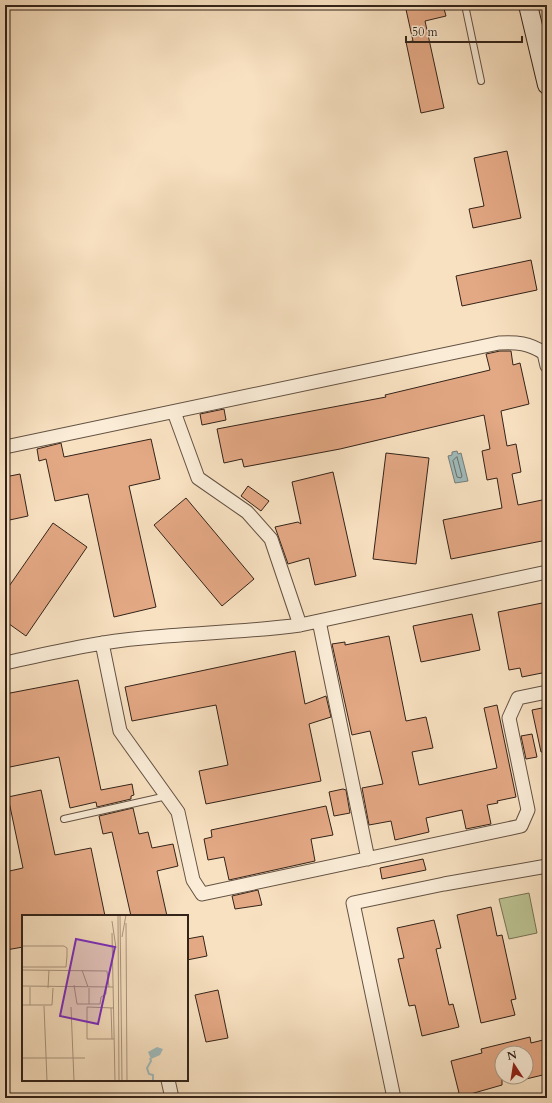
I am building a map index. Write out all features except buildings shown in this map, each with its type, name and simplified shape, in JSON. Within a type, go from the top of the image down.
[{"type":"main road","points":[[528,5],[547,85]]},
{"type":"street","points":[[5,447],[499,344],[520,342],[535,347],[544,353],[547,366]]},
{"type":"street","points":[[174,412],[198,478],[247,512],[271,539],[300,625]]},
{"type":"street","points":[[5,663],[102,643],[143,638],[267,630],[300,625],[547,572]]},
{"type":"street","points":[[318,621],[368,859]]},
{"type":"street","points":[[102,643],[120,731],[178,812],[193,880],[202,894],[521,826],[528,810],[509,718],[518,698],[547,692]]},
{"type":"street","points":[[394,1098],[353,903],[444,884],[547,866]]},
{"type":"street","points":[[168,1081],[172,1098]]},
{"type":"lane","points":[[465,5],[481,81]]},
{"type":"lane","points":[[64,819],[167,796]]},
{"type":"green space","points":[[529,893],[537,933],[509,939],[499,899]]},
{"type":"water","points":[[457,451],[458,454],[461,453],[468,481],[455,483],[448,456],[452,455],[452,452]]}]
